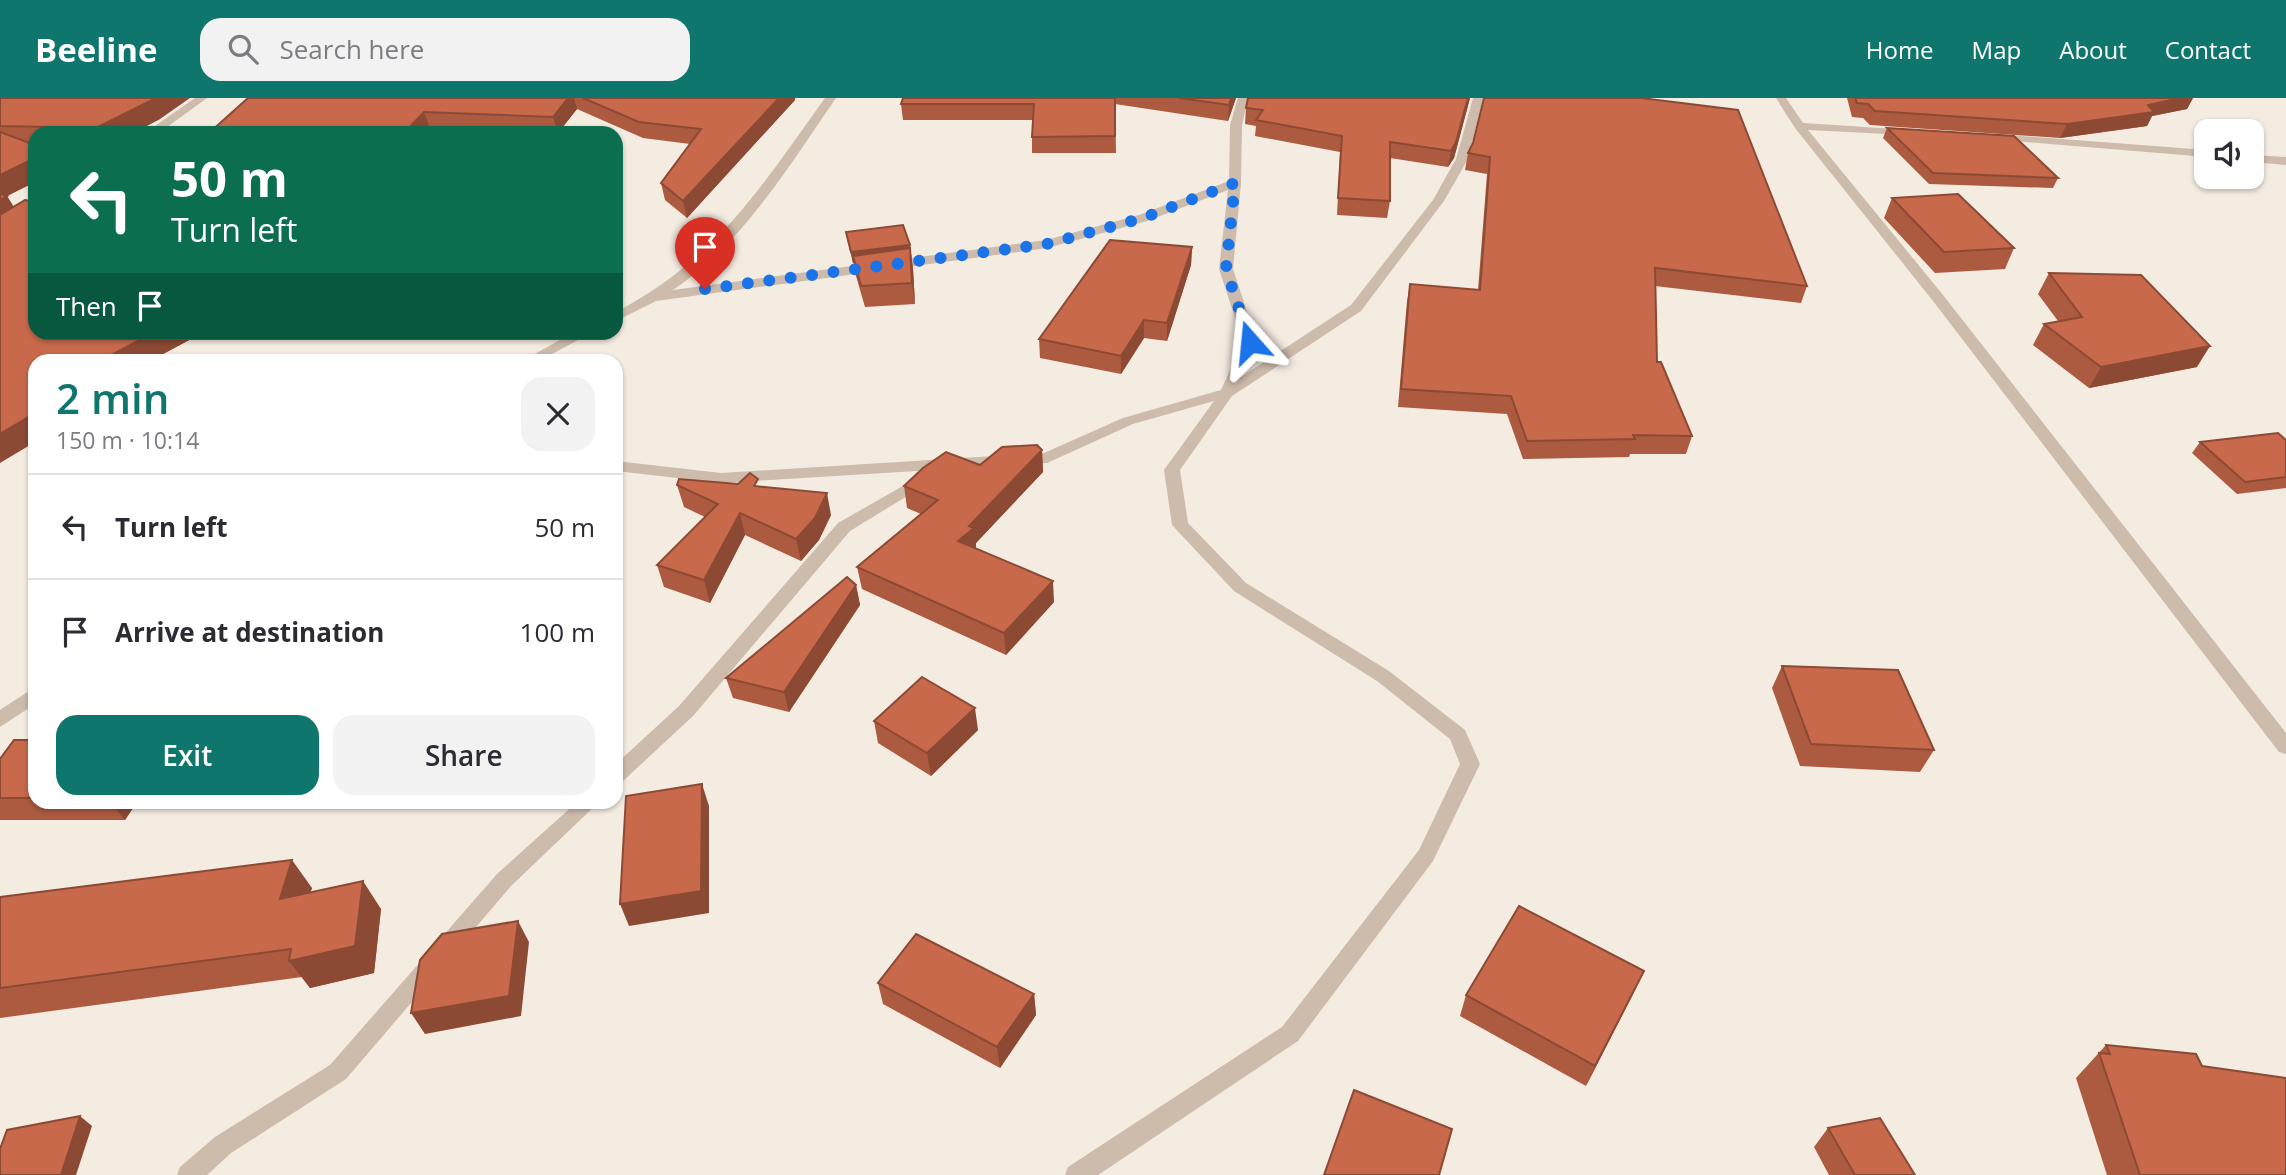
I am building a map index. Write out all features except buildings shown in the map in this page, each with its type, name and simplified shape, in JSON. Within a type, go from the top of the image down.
[{"type":"street","points":[[161,126],[202,98]]},
{"type":"street","points":[[623,313],[654,297],[694,269],[728,234],[831,98]]},
{"type":"street","points":[[1077,1175],[1290,1034],[1426,855],[1470,764],[1458,735],[1383,676],[1240,587],[1180,525],[1172,470],[1227,393],[1250,342],[1226,269],[1235,183],[1236,125],[1243,98]]},
{"type":"street","points":[[623,467],[721,478],[1047,458],[1128,421],[1227,393],[1356,308],[1444,191],[1462,159],[1478,98]]},
{"type":"street","points":[[1781,98],[1798,125],[1938,298],[2286,747]]},
{"type":"street","points":[[1798,125],[1922,133]]},
{"type":"street","points":[[1977,136],[2194,153]]},
{"type":"street","points":[[2264,159],[2286,161]]},
{"type":"street","points":[[654,297],[1047,244],[1143,218],[1235,183]]},
{"type":"street","points":[[543,354],[570,340]]},
{"type":"street","points":[[623,770],[686,711],[844,527],[906,492],[950,462]]},
{"type":"street","points":[[0,720],[28,699]]},
{"type":"street","points":[[189,1175],[223,1145],[338,1072],[504,880],[581,809]]},
{"type":"route","points":[[705,289],[1047,244],[1143,218],[1235,183],[1226,269],[1250,342]]}]
